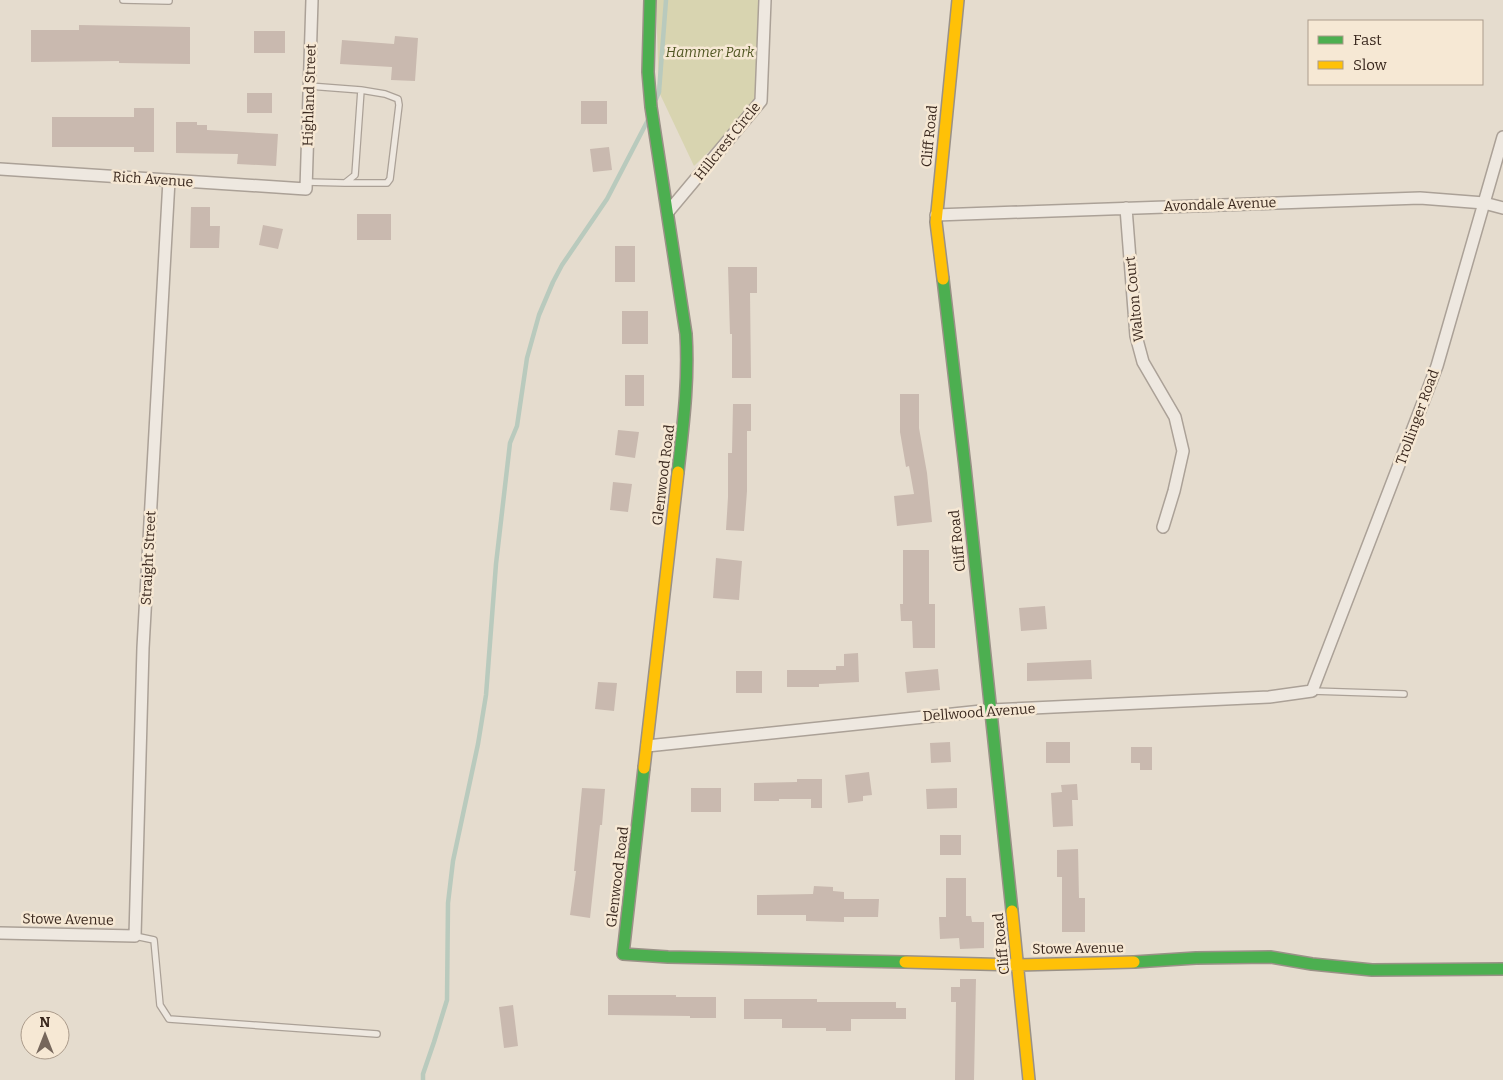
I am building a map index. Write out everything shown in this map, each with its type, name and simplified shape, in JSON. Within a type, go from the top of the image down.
[{"type":"street","name":"Highland Street","points":[[306,185],[312,0]]},
{"type":"street","name":"Glenwood Road","points":[[623,954],[686,404],[688,362],[686,334],[651,107],[648,72],[650,0]]},
{"type":"street","name":"Hillcrest Circle","points":[[668,212],[761,101],[765,0]]},
{"type":"street","name":"Cliff Road","points":[[958,0],[936,222],[965,467],[1029,1080]]},
{"type":"street","name":"Trollinger Road","points":[[1312,691],[1437,366],[1503,137]]},
{"type":"street","name":"Rich Avenue","points":[[0,169],[169,180],[306,185]]},
{"type":"street","name":"Straight Street","points":[[135,936],[143,648],[169,180]]},
{"type":"street","name":"Avondale Avenue","points":[[936,215],[1420,198],[1484,203],[1503,208]]},
{"type":"street","name":"Walton Court","points":[[1126,208],[1136,336],[1143,362],[1175,417],[1183,451],[1163,527]]},
{"type":"street","name":"Dellwood Avenue","points":[[647,746],[991,710],[1269,697],[1312,691]]},
{"type":"street","name":"Stowe Avenue","points":[[0,933],[135,936]]},
{"type":"street","name":"Stowe Avenue","points":[[623,954],[668,957],[1018,965],[1270,957],[1312,964],[1372,970],[1503,969]]},
{"type":"lane","points":[[123,0],[169,1]]},
{"type":"lane","points":[[306,185],[344,182],[387,183],[390,179],[399,105],[398,99],[385,94],[309,86]]},
{"type":"lane","points":[[344,182],[355,175],[361,90]]},
{"type":"lane","points":[[1312,691],[1404,694]]},
{"type":"lane","points":[[135,936],[154,940],[160,1005],[169,1019],[377,1034]]},
{"type":"green space","name":"Hammer Park","points":[[656,0],[765,0],[761,101],[694,166],[659,92]]},
{"type":"building","points":[[79,25],[190,27],[190,64],[119,63],[119,61],[31,62],[31,30],[79,30]]},
{"type":"building","points":[[254,31],[285,31],[285,53],[254,53]]},
{"type":"building","points":[[395,36],[418,38],[415,81],[391,80],[392,67],[340,64],[342,40],[394,44]]},
{"type":"building","points":[[247,93],[272,93],[272,113],[247,113]]},
{"type":"building","points":[[581,101],[607,101],[607,124],[581,124]]},
{"type":"building","points":[[134,108],[154,108],[154,152],[134,152],[134,147],[52,147],[52,117],[134,117]]},
{"type":"building","points":[[176,122],[197,122],[197,125],[207,125],[207,130],[278,134],[276,166],[237,164],[238,154],[176,153]]},
{"type":"building","points":[[609,147],[612,170],[593,172],[590,149]]},
{"type":"building","points":[[191,207],[210,207],[210,226],[220,226],[219,248],[190,248]]},
{"type":"building","points":[[357,214],[391,214],[391,240],[357,240]]},
{"type":"building","points":[[263,225],[283,229],[278,249],[259,245]]},
{"type":"building","points":[[615,246],[635,246],[635,282],[615,282]]},
{"type":"building","points":[[728,267],[757,267],[757,293],[750,293],[751,378],[732,378],[732,334],[730,334]]},
{"type":"building","points":[[622,311],[648,311],[648,344],[622,344]]},
{"type":"building","points":[[625,375],[644,375],[644,406],[625,406]]},
{"type":"building","points":[[900,394],[919,394],[919,428],[927,473],[932,522],[897,526],[894,496],[914,494],[909,466],[906,467],[900,432]]},
{"type":"building","points":[[733,404],[751,404],[751,431],[747,431],[747,491],[744,531],[726,530],[728,453],[732,453]]},
{"type":"building","points":[[618,430],[639,432],[635,458],[615,455]]},
{"type":"building","points":[[613,482],[632,484],[628,512],[610,510]]},
{"type":"building","points":[[903,550],[929,550],[929,604],[935,604],[935,648],[913,648],[912,621],[901,621],[900,604],[903,604]]},
{"type":"building","points":[[716,558],[742,561],[739,600],[713,598]]},
{"type":"building","points":[[1045,606],[1047,629],[1021,631],[1019,608]]},
{"type":"building","points":[[858,653],[859,682],[819,684],[819,687],[787,687],[787,670],[836,670],[836,666],[844,666],[844,654]]},
{"type":"building","points":[[1091,660],[1092,679],[1027,681],[1027,663]]},
{"type":"building","points":[[938,669],[940,690],[907,693],[905,672]]},
{"type":"building","points":[[736,671],[762,671],[762,693],[736,693]]},
{"type":"building","points":[[598,682],[617,683],[614,711],[595,709]]},
{"type":"building","points":[[950,742],[951,762],[931,763],[930,743]]},
{"type":"building","points":[[1046,742],[1070,742],[1070,763],[1046,763]]},
{"type":"building","points":[[1131,747],[1152,747],[1152,770],[1140,770],[1140,763],[1131,763]]},
{"type":"building","points":[[869,772],[872,795],[863,796],[863,801],[848,803],[845,775]]},
{"type":"building","points":[[797,779],[822,779],[822,808],[811,808],[811,799],[754,801],[754,783],[797,782]]},
{"type":"building","points":[[1077,784],[1078,800],[1072,800],[1073,826],[1053,827],[1051,793],[1062,792],[1061,785]]},
{"type":"building","points":[[582,788],[605,789],[590,918],[570,915],[576,871],[574,871]]},
{"type":"building","points":[[691,788],[721,788],[721,812],[691,812]]},
{"type":"building","points":[[957,788],[957,808],[927,809],[926,789]]},
{"type":"building","points":[[940,835],[961,835],[961,855],[940,855]]},
{"type":"building","points":[[1078,849],[1079,898],[1085,898],[1085,932],[1062,932],[1062,877],[1057,877],[1057,850]]},
{"type":"building","points":[[946,878],[966,878],[966,916],[971,916],[972,922],[984,922],[984,948],[960,949],[959,938],[940,939],[939,917],[946,917]]},
{"type":"building","points":[[814,886],[833,887],[833,891],[844,892],[844,899],[879,899],[878,917],[844,917],[844,922],[806,921],[806,915],[757,915],[757,895],[813,894]]},
{"type":"building","points":[[960,979],[976,979],[974,1080],[955,1080],[956,1002],[951,1002],[951,987],[960,987]]},
{"type":"building","points":[[608,995],[716,997],[716,1018],[608,1015]]},
{"type":"building","points":[[744,999],[817,999],[817,1002],[896,1002],[896,1008],[906,1008],[906,1019],[851,1019],[851,1031],[826,1031],[826,1028],[782,1028],[782,1019],[744,1019]]},
{"type":"building","points":[[513,1005],[518,1046],[504,1048],[499,1007]]},
{"type":"waterway","points":[[656,99],[659,92],[666,0]]},
{"type":"waterway","points":[[423,1080],[423,1074],[447,1000],[448,903],[453,861],[478,744],[486,695],[496,564],[510,443],[517,426],[527,358],[539,315],[553,282],[562,265],[607,199],[648,120]]},
{"type":"traffic: fast","points":[[650,0],[648,72],[651,107],[686,334],[684,421],[678,472]]},
{"type":"traffic: fast","points":[[943,279],[1012,911]]},
{"type":"traffic: fast","points":[[644,768],[623,954],[668,957],[905,962]]},
{"type":"traffic: fast","points":[[1134,962],[1196,958],[1270,957],[1312,964],[1372,970],[1503,969]]},
{"type":"traffic: slow","points":[[943,279],[936,222],[958,0]]},
{"type":"traffic: slow","points":[[644,768],[678,472]]},
{"type":"traffic: slow","points":[[1012,911],[1029,1080]]},
{"type":"traffic: slow","points":[[905,962],[1018,965],[1134,962]]}]
